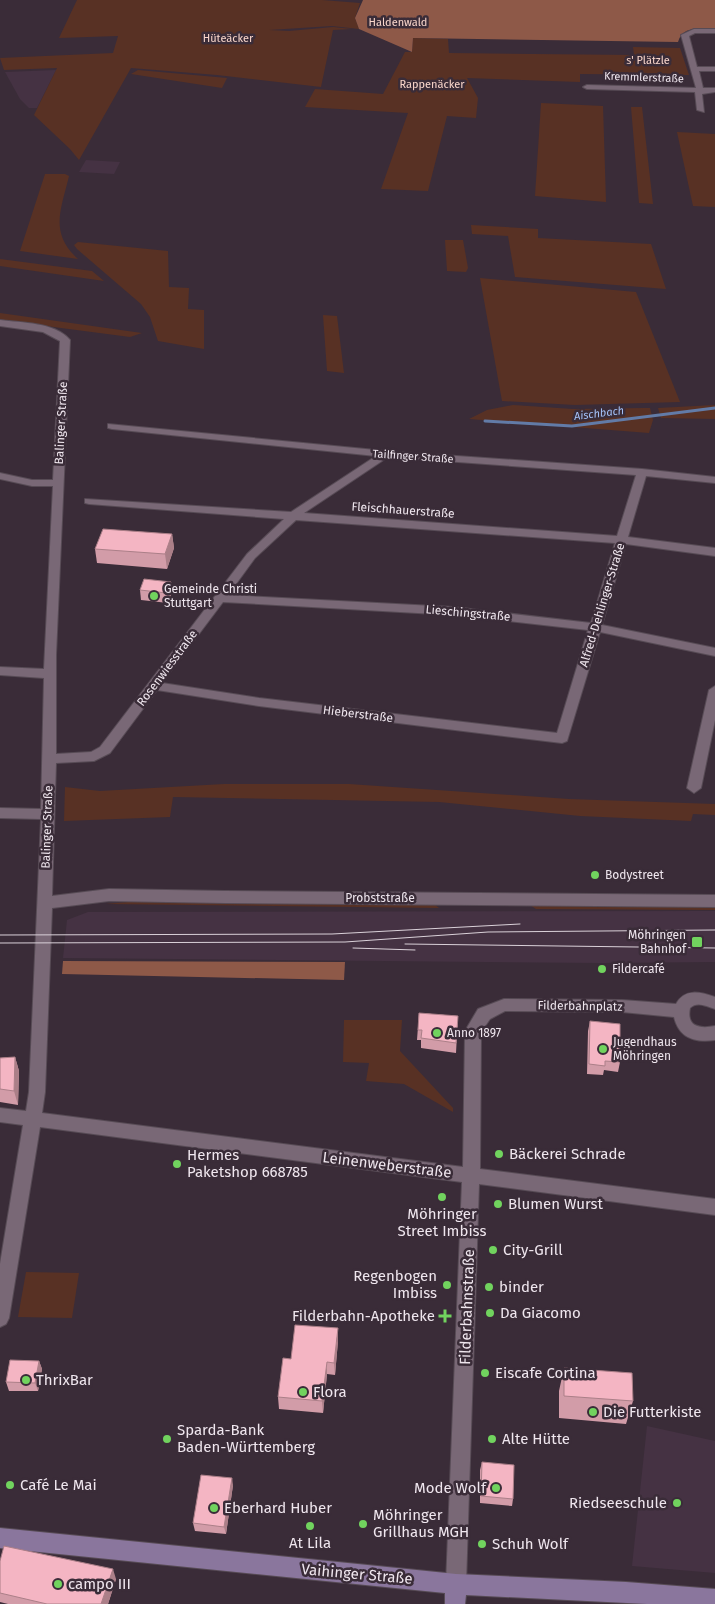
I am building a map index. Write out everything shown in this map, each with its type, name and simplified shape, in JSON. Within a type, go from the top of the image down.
[{"type":"main road","name":"Vaihinger Straße","points":[[0,1538],[455,1594],[626,1592],[715,1599]]},
{"type":"street","points":[[693,69],[685,35],[694,30],[715,31]]},
{"type":"street","name":"Kremmlerstraße","points":[[700,90],[693,69],[715,69]]},
{"type":"street","name":"Kremmlerstraße","points":[[587,87],[715,90]]},
{"type":"street","points":[[700,90],[698,94],[701,110]]},
{"type":"street","name":"Balinger Straße","points":[[0,323],[61,335],[65,340],[50,674],[50,760],[45,903],[34,1119],[0,1318]]},
{"type":"street","name":"Tailfinger Straße","points":[[112,426],[386,454],[642,472],[715,480]]},
{"type":"street","name":"Rosenwiesstraße","points":[[50,760],[85,757],[105,750],[251,556],[294,516],[386,454]]},
{"type":"street","name":"Alfred-Dehlinger-Straße","points":[[562,738],[642,472]]},
{"type":"street","points":[[0,476],[32,483],[59,483]]},
{"type":"street","name":"Fleischhauerstraße","points":[[89,501],[622,540],[715,552]]},
{"type":"street","name":"Lieschingstraße","points":[[219,598],[483,613],[594,627],[715,652]]},
{"type":"street","points":[[0,671],[50,674]]},
{"type":"street","name":"Hieberstraße","points":[[155,686],[259,702],[562,738]]},
{"type":"street","points":[[694,788],[715,690]]},
{"type":"street","points":[[0,813],[47,814]]},
{"type":"street","name":"Probststraße","points":[[45,903],[109,895],[149,894],[253,897],[715,901]]},
{"type":"street","points":[[715,1003],[707,999],[692,999],[685,1002],[679,1011],[679,1018],[688,1030],[703,1035],[715,1033]]},
{"type":"street","name":"Filderbahnplatz","points":[[484,1014],[504,1005],[622,1006],[679,1011]]},
{"type":"street","name":"Filderbahnstraße","points":[[455,1594],[471,1175],[473,1031],[484,1014]]},
{"type":"street","name":"Leinenweberstraße","points":[[0,1115],[715,1207]]},
{"type":"shaded area","points":[[56,70],[37,108],[29,108],[20,99],[5,72]]},
{"type":"shaded area","points":[[86,160],[120,162],[114,174],[79,172]]},
{"type":"shaded area","name":"Möhringen Bahnhof","points":[[715,911],[715,962],[602,963],[63,958],[67,920],[88,912]]},
{"type":"shaded area","name":"Riedseeschule","points":[[647,1426],[715,1441],[715,1573],[632,1566]]},
{"type":"green space","name":"Hüteäcker","points":[[77,0],[322,0],[360,3],[355,18],[359,29],[332,26],[269,30],[289,31],[333,27],[352,29],[333,30],[321,87],[217,75],[131,68],[79,160],[34,115],[57,68],[4,70],[0,58],[113,53],[118,36],[59,38]]},
{"type":"green space","name":"Haldenwald","points":[[363,0],[715,0],[715,29],[688,30],[680,37],[678,42],[413,38],[412,52],[359,29],[355,18]]},
{"type":"green space","points":[[413,38],[448,39],[449,53],[634,55],[633,47],[680,48],[689,75],[580,74],[580,82],[467,78],[478,98],[476,118],[447,116],[428,191],[381,189],[408,113],[305,107],[315,89],[383,94],[405,52],[412,52]]},
{"type":"green space","points":[[138,70],[227,78],[222,88],[131,74]]},
{"type":"green space","points":[[541,103],[603,106],[606,202],[535,196]]},
{"type":"green space","points":[[631,107],[642,107],[653,204],[639,203]]},
{"type":"green space","points":[[677,132],[715,134],[715,207],[693,206]]},
{"type":"green space","points":[[45,174],[65,174],[69,176],[61,210],[60,230],[63,240],[78,259],[20,251]]},
{"type":"green space","points":[[471,225],[538,229],[538,238],[651,244],[666,289],[515,277],[508,236],[472,234]]},
{"type":"green space","points":[[445,240],[463,240],[468,268],[466,272],[447,271]]},
{"type":"green space","points":[[78,242],[168,251],[169,287],[189,288],[188,309],[204,310],[204,349],[158,341],[150,317],[141,304],[77,249],[74,245]]},
{"type":"green space","points":[[0,259],[92,271],[104,281],[0,266]]},
{"type":"green space","points":[[480,278],[636,292],[680,402],[575,405],[502,401]]},
{"type":"green space","points":[[0,313],[142,333],[130,337],[0,320]]},
{"type":"green space","points":[[323,315],[337,316],[344,373],[327,371]]},
{"type":"green space","points":[[513,405],[573,409],[650,408],[653,420],[649,433],[469,419],[487,410]]},
{"type":"green space","points":[[715,405],[715,419],[661,418],[658,408]]},
{"type":"green space","points":[[224,784],[349,784],[569,799],[715,804],[715,815],[693,814],[691,821],[580,816],[439,802],[173,797],[170,817],[64,821],[65,787],[100,791]]},
{"type":"green space","points":[[128,902],[434,904],[439,908],[106,904]]},
{"type":"green space","points":[[530,905],[715,906],[715,910],[536,909]]},
{"type":"green space","points":[[63,961],[345,962],[344,980],[62,974]]},
{"type":"green space","points":[[344,1020],[402,1020],[400,1051],[453,1108],[453,1112],[404,1084],[366,1081],[369,1063],[343,1062]]},
{"type":"green space","points":[[26,1272],[79,1273],[72,1318],[18,1317]]},
{"type":"building","points":[[103,529],[172,534],[165,554],[95,549]]},
{"type":"building","points":[[144,579],[171,582],[167,593],[140,590]]},
{"type":"building","points":[[419,1013],[458,1016],[456,1043],[421,1038],[422,1030],[418,1030]]},
{"type":"building","name":"Jugendhaus Möhringen","points":[[590,1021],[620,1024],[620,1062],[605,1061],[605,1066],[589,1064]]},
{"type":"building","points":[[15,1057],[14,1091],[0,1089],[0,1058]]},
{"type":"building","name":"Flora","points":[[295,1325],[338,1328],[334,1363],[327,1362],[322,1401],[278,1397],[283,1358],[291,1359]]},
{"type":"building","points":[[10,1360],[39,1361],[35,1383],[6,1382]]},
{"type":"building","points":[[564,1368],[632,1373],[633,1401],[564,1396]]},
{"type":"building","name":"Mode Wolf","points":[[482,1462],[514,1465],[513,1499],[481,1496]]},
{"type":"building","name":"Eberhard Huber","points":[[201,1475],[232,1478],[224,1527],[193,1523]]},
{"type":"building","name":"campo III","points":[[4,1546],[113,1569],[101,1604],[47,1604],[0,1593],[0,1561]]},
{"type":"waterway","name":"Aischbach","points":[[485,421],[572,426],[715,408]]},
{"type":"tram line","points":[[0,935],[332,934],[520,924]]},
{"type":"tram line","points":[[0,943],[345,942],[488,932],[715,930]]},
{"type":"tram line","points":[[405,944],[715,948]]},
{"type":"tram line","points":[[353,948],[415,950]]},
{"type":"place","name":"Gemeinde Christi Stuttgart","points":[[154,596]]},
{"type":"place","name":"Bodystreet","points":[[595,875]]},
{"type":"place","name":"Möhringen Bahnhof","points":[[697,942]]},
{"type":"place","name":"Fildercafé","points":[[602,969]]},
{"type":"place","name":"Anno 1897","points":[[437,1033]]},
{"type":"place","name":"Jugendhaus Möhringen","points":[[603,1049]]},
{"type":"place","name":"Bäckerei Schrade","points":[[499,1154]]},
{"type":"place","name":"Hermes Paketshop 668785","points":[[177,1164]]},
{"type":"place","name":"Möhringer Street Imbiss","points":[[442,1197]]},
{"type":"place","name":"Blumen Wurst","points":[[498,1204]]},
{"type":"place","name":"City-Grill","points":[[493,1250]]},
{"type":"place","name":"Regenbogen Imbiss","points":[[447,1285]]},
{"type":"place","name":"binder","points":[[489,1287]]},
{"type":"place","name":"Da Giacomo","points":[[490,1313]]},
{"type":"place","name":"Filderbahn-Apotheke","points":[[445,1316]]},
{"type":"place","name":"Eiscafe Cortina","points":[[485,1373]]},
{"type":"place","name":"ThrixBar","points":[[26,1380]]},
{"type":"place","name":"Flora","points":[[303,1392]]},
{"type":"place","name":"Die Futterkiste","points":[[593,1412]]},
{"type":"place","name":"Sparda-Bank Baden-Württemberg","points":[[167,1439]]},
{"type":"place","name":"Alte Hütte","points":[[492,1439]]},
{"type":"place","name":"Café Le Mai","points":[[10,1485]]},
{"type":"place","name":"Mode Wolf","points":[[496,1488]]},
{"type":"place","name":"Riedseeschule","points":[[677,1503]]},
{"type":"place","name":"Eberhard Huber","points":[[214,1508]]},
{"type":"place","name":"Möhringer Grillhaus MGH","points":[[363,1524]]},
{"type":"place","name":"At Lila","points":[[310,1526]]},
{"type":"place","name":"Schuh Wolf","points":[[482,1544]]},
{"type":"place","name":"campo III","points":[[58,1584]]},
{"type":"park label","name":"s' Plätzle","points":[[648,60]]},
{"type":"park label","name":"Rappenäcker","points":[[432,84]]}]
